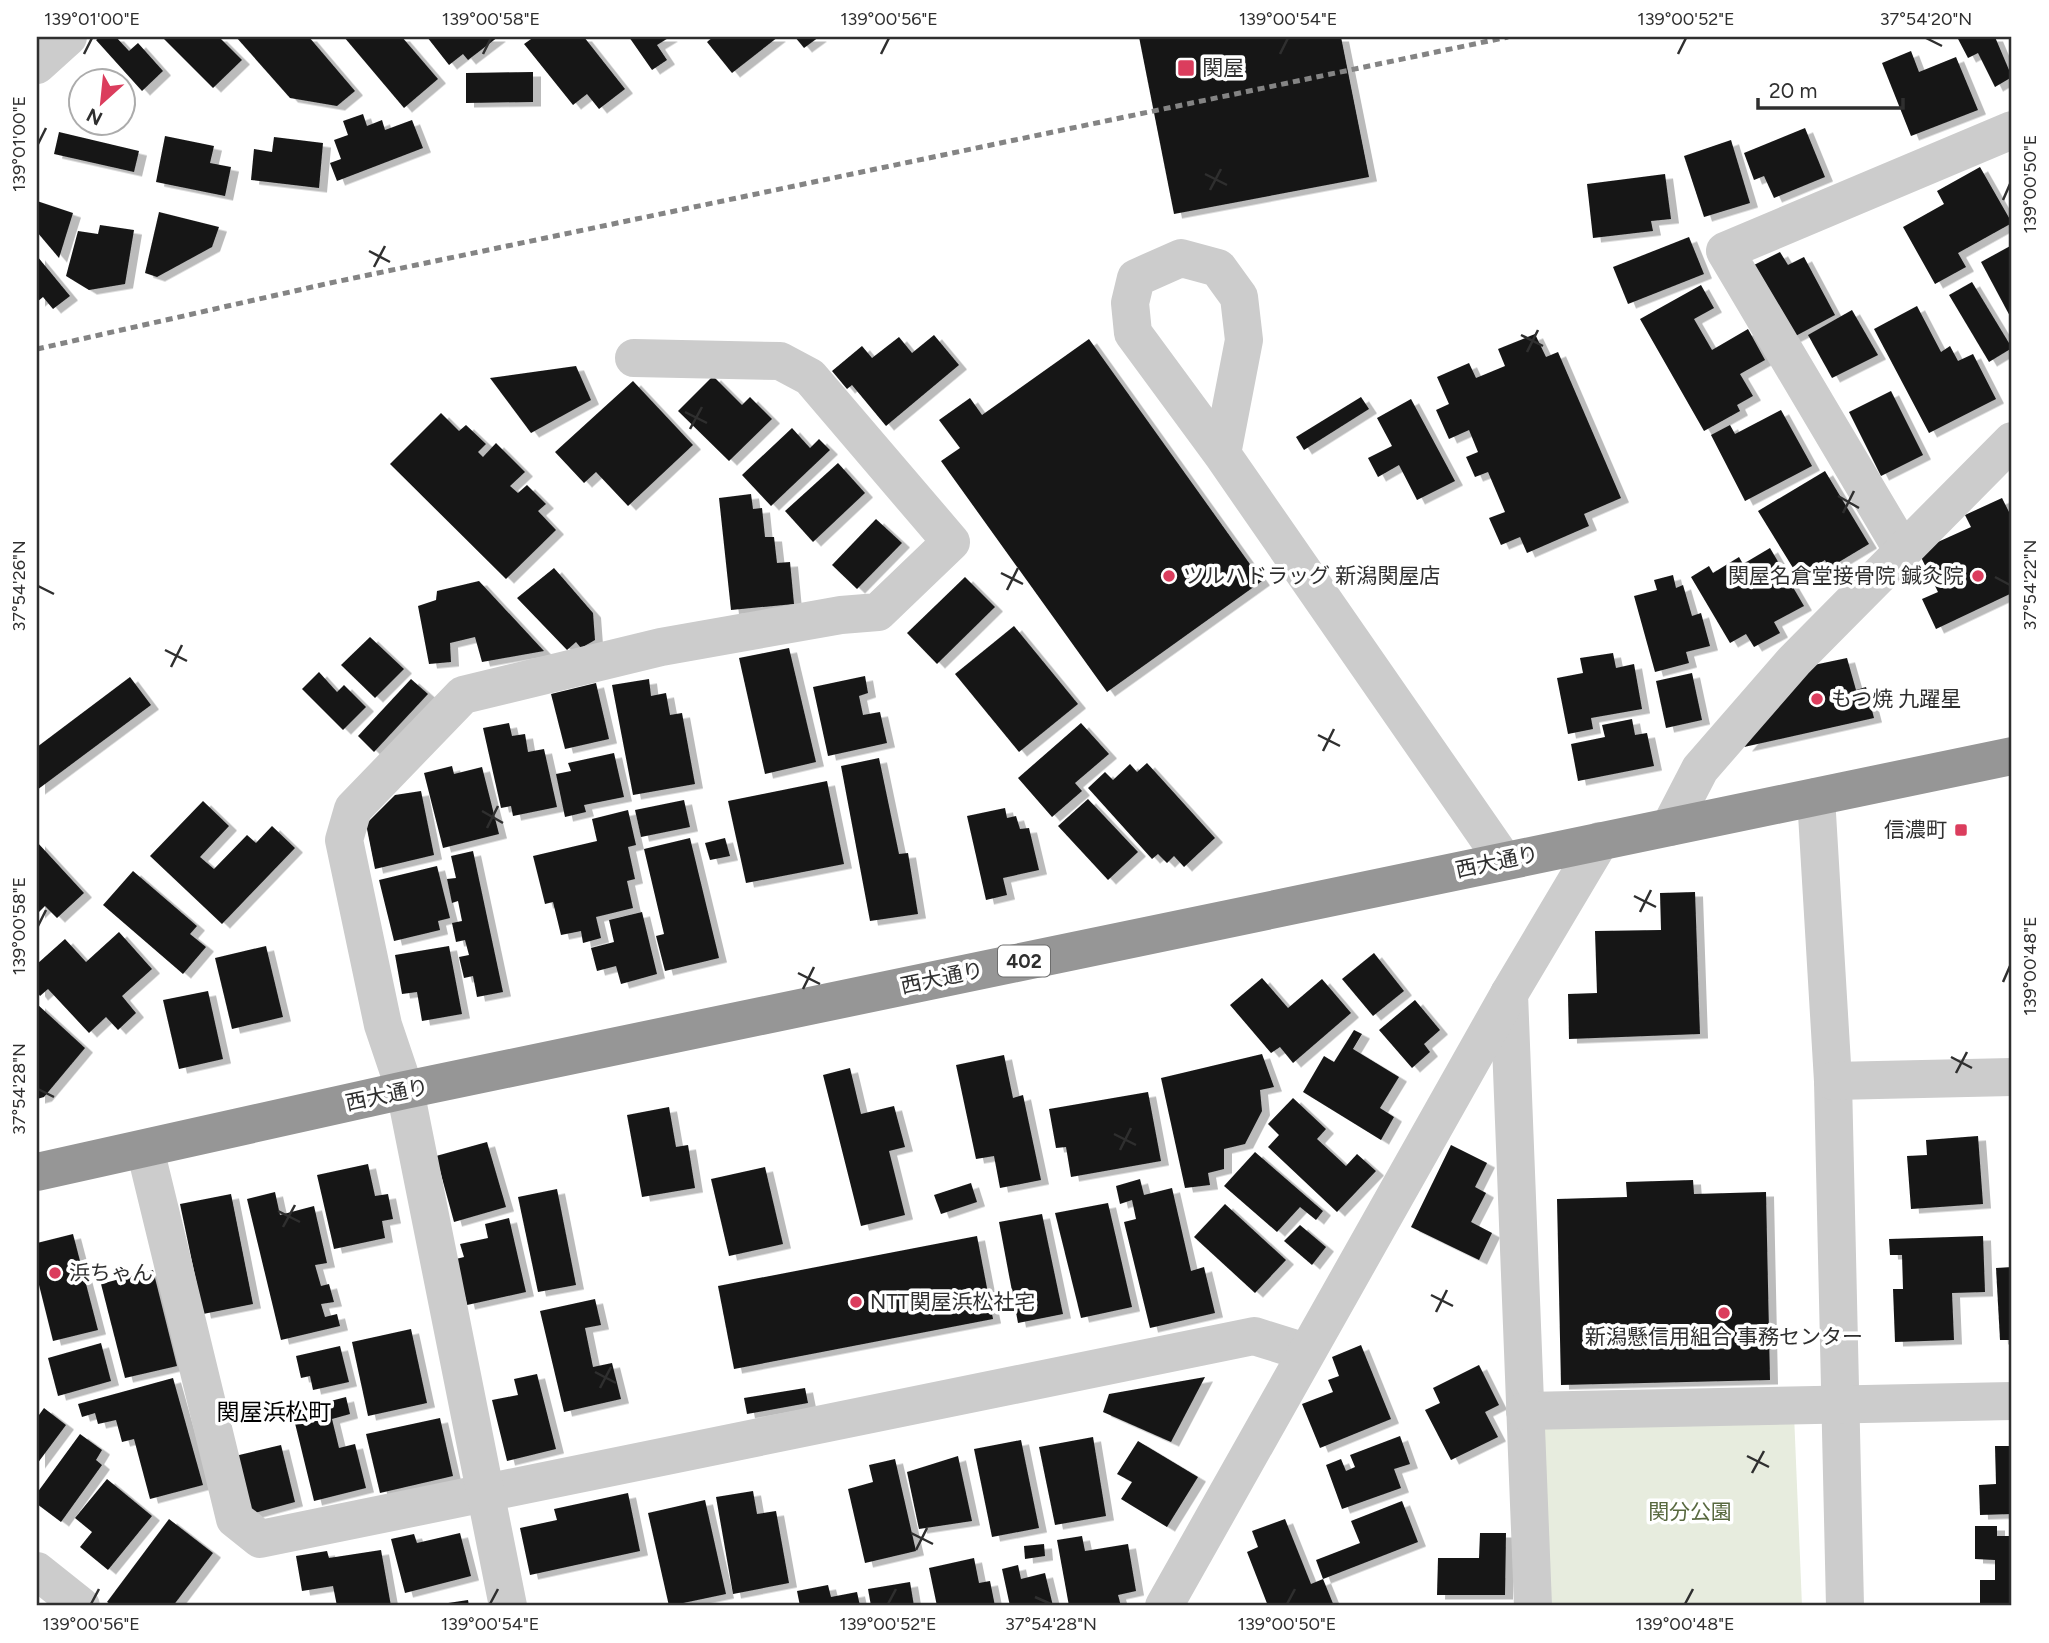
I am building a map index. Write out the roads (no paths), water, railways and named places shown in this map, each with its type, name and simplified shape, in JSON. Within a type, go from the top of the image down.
[{"type":"highway","name":"西大通り","points":[[37,1172],[405,1090],[2012,756]]},
{"type":"street","points":[[37,65],[68,37]]},
{"type":"street","points":[[1903,551],[1725,251],[2012,130]]},
{"type":"street","points":[[1223,454],[1244,340],[1239,297],[1218,268],[1181,258],[1136,278],[1130,303],[1133,333],[1223,454],[1504,861]]},
{"type":"street","points":[[508,1606],[488,1494],[405,1090],[383,1025],[344,840],[353,809],[463,695],[661,647],[841,615],[878,612],[951,542],[810,377],[780,361],[634,358]]},
{"type":"street","points":[[1670,827],[1700,769],[1794,661],[2012,441]]},
{"type":"street","points":[[1816,797],[1833,1081],[1845,1606]]},
{"type":"street","points":[[1164,1606],[1509,994],[1600,841]]},
{"type":"street","points":[[1509,994],[1533,1606]]},
{"type":"street","points":[[1833,1081],[2012,1077]]},
{"type":"street","points":[[145,1149],[235,1519],[260,1539],[1254,1336],[1306,1352]]},
{"type":"street","points":[[1525,1411],[2012,1401]]},
{"type":"street","points":[[37,1571],[81,1606]]},
{"type":"railway","points":[[37,349],[330,283],[1508,37]]},
{"type":"place","name":"関屋","points":[[1186,68]]},
{"type":"place","name":"ツルハドラッグ 新潟関屋店","points":[[1169,576]]},
{"type":"place","name":"関屋名倉堂接骨院 鍼灸院","points":[[1978,576]]},
{"type":"place","name":"もつ焼 九躍星","points":[[1817,699]]},
{"type":"place","name":"信濃町","points":[[1961,830]]},
{"type":"place","name":"浜ちゃん","points":[[55,1273]]},
{"type":"place","name":"NTT関屋浜松社宅","points":[[856,1302]]},
{"type":"place","name":"新潟懸信用組合 事務センター","points":[[1724,1313]]},
{"type":"district","name":"関屋浜松町","points":[[274,1412]]},
{"type":"park label","name":"関分公園","points":[[1690,1512]]}]
